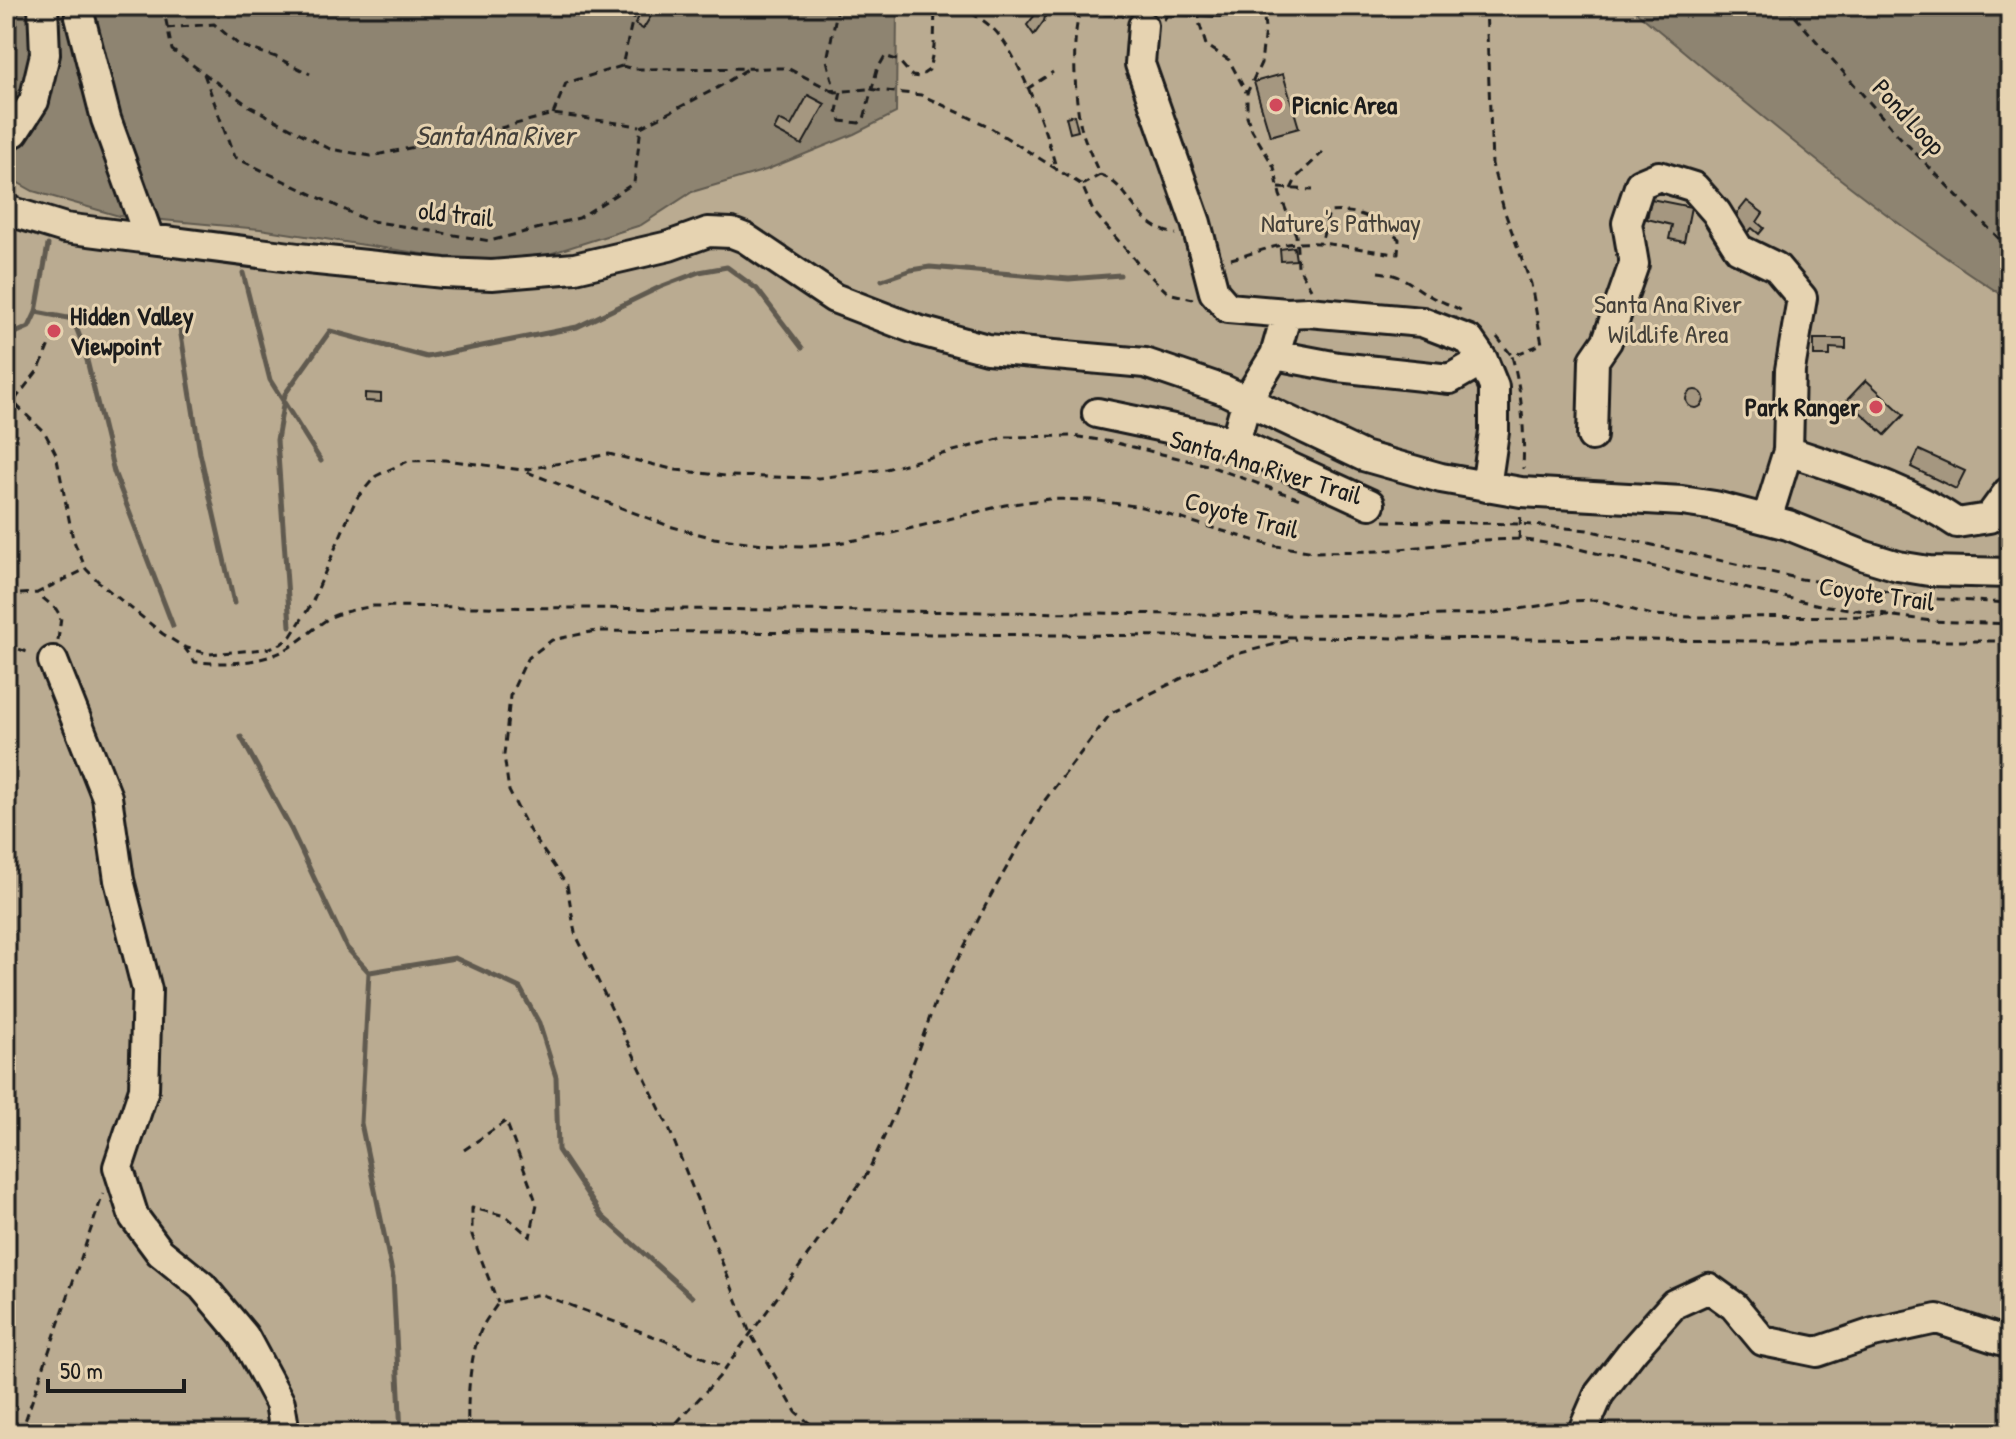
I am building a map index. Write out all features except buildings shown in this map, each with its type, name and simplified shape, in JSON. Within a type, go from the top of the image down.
[{"type":"lane","points":[[6,133],[14,132],[34,101],[45,54],[43,6]]},
{"type":"lane","points":[[80,6],[80,17],[106,119],[149,238]]},
{"type":"lane","points":[[1143,26],[1140,64],[1196,223],[1214,292],[1228,308],[1422,322],[1469,340],[1483,360],[1494,387],[1494,432],[1486,487]]},
{"type":"lane","points":[[1592,436],[1594,360],[1607,341],[1634,264],[1627,223],[1640,184],[1659,176],[1694,187],[1716,212],[1739,249],[1776,267],[1802,298],[1790,370],[1788,451],[1767,519]]},
{"type":"lane","points":[[6,210],[65,228],[298,258],[492,275],[575,268],[669,246],[708,232],[732,233],[745,238],[834,298],[917,330],[987,349],[1145,363],[1224,390],[1363,456],[1441,478],[1521,492],[1682,501],[1715,506],[1767,519],[1898,566],[1929,571],[2010,573]]},
{"type":"lane","points":[[1235,442],[1247,400],[1297,313]]},
{"type":"lane","points":[[1275,355],[1338,367],[1450,379],[1483,360]]},
{"type":"lane","points":[[1097,413],[1235,442],[1376,512]]},
{"type":"lane","points":[[1788,451],[1871,479],[1937,509],[1957,523],[1989,518],[2008,492]]},
{"type":"lane","points":[[53,661],[107,797],[119,880],[147,990],[144,1089],[118,1167],[134,1217],[142,1229],[160,1252],[202,1286],[244,1336],[280,1403],[285,1433]]},
{"type":"lane","points":[[1582,1433],[1599,1394],[1634,1349],[1674,1304],[1709,1288],[1734,1306],[1763,1341],[1817,1352],[1873,1333],[1937,1319],[2010,1343]]},
{"type":"path","points":[[163,6],[172,50],[204,74],[249,106],[330,149],[371,156],[482,133],[553,114],[641,127],[749,68]]},
{"type":"path","points":[[622,66],[639,6]]},
{"type":"path","points":[[838,6],[827,60],[838,91],[837,111],[841,121],[859,123],[864,119],[877,70],[885,56],[899,61],[912,76],[919,77],[929,70],[934,47],[935,6]]},
{"type":"path","points":[[959,6],[992,27],[1011,53],[1052,150],[1057,171]]},
{"type":"path","points":[[1237,11],[1263,6],[1265,29],[1261,63],[1247,93],[1247,117],[1274,167],[1296,243],[1298,266],[1311,288],[1297,313]]},
{"type":"path","points":[[1486,6],[1492,164],[1504,210],[1531,284],[1542,344],[1512,356],[1521,391],[1525,431],[1519,539]]},
{"type":"path","name":"Pond Loop","points":[[1786,6],[1897,134],[2010,250]]},
{"type":"path","points":[[1199,10],[1206,45],[1229,60],[1247,93]]},
{"type":"path","points":[[1081,11],[1076,20],[1075,63],[1082,131],[1100,175],[1114,180],[1132,207],[1165,232],[1181,234],[1196,223]]},
{"type":"path","points":[[167,28],[214,24],[239,45],[276,57],[310,74]]},
{"type":"path","points":[[553,114],[566,83],[622,66],[634,69],[787,68],[838,91],[873,89],[921,95],[986,125],[1082,185],[1093,211],[1168,293],[1228,308]]},
{"type":"path","points":[[1027,89],[1053,72]]},
{"type":"path","name":"old trail","points":[[204,74],[234,157],[366,220],[490,241],[579,218],[634,183],[641,127]]},
{"type":"path","points":[[1291,189],[1297,177],[1323,152]]},
{"type":"path","points":[[1082,185],[1100,175]]},
{"type":"path","points":[[1279,188],[1313,190]]},
{"type":"path","points":[[1209,265],[1296,243],[1398,254],[1399,239],[1353,210],[1329,212],[1321,244]]},
{"type":"path","points":[[6,411],[39,369],[53,335]]},
{"type":"path","points":[[6,395],[45,433],[56,454],[73,539],[86,569],[184,647],[195,662],[224,664],[275,655],[300,642],[333,616],[373,606],[1397,616],[1487,614],[1597,600],[1652,615],[1896,616]]},
{"type":"path","name":"Santa Ana River Trail","points":[[523,470],[609,454],[676,470],[726,476],[819,478],[886,469],[1006,437],[1073,436],[1207,465],[1309,502]]},
{"type":"path","points":[[184,647],[209,654],[229,654],[266,649],[281,644],[291,636],[312,603],[356,499],[376,476],[386,470],[408,461],[423,460],[523,470]]},
{"type":"path","name":"Coyote Trail","points":[[523,470],[669,526],[714,538],[763,544],[801,546],[884,535],[1005,505],[1049,499],[1091,500],[1142,507],[1270,545],[1315,552],[1382,551],[1519,539],[1566,546],[1820,605],[1932,621],[2010,624]]},
{"type":"path","name":"Santa Ana River Trail","points":[[1376,512],[1616,535],[1846,587],[1938,599],[2010,603]]},
{"type":"path","points":[[6,595],[37,593],[86,569]]},
{"type":"path","points":[[6,644],[53,661],[61,617],[37,593]]},
{"type":"path","points":[[821,1433],[796,1412],[750,1333],[668,1126],[575,933],[567,885],[529,830],[509,791],[504,755],[510,696],[527,659],[552,640],[596,631],[2010,641]]},
{"type":"path","points":[[667,1433],[726,1368],[867,1174],[895,1113],[935,1003],[990,897],[1045,800],[1111,713],[1225,657],[1301,638]]},
{"type":"path","points":[[464,1150],[506,1121],[537,1204],[530,1237],[506,1216],[472,1208],[472,1235],[498,1303]]},
{"type":"path","points":[[21,1433],[108,1180],[118,1167]]},
{"type":"path","points":[[468,1433],[467,1408],[475,1352],[481,1329],[498,1303],[540,1294],[674,1344],[726,1368]]},
{"type":"green space","points":[[6,6],[2010,6],[2010,1433],[6,1433]]},
{"type":"water","name":"Santa Ana River","points":[[6,6],[897,6],[896,113],[766,170],[692,192],[641,225],[508,267],[260,229],[119,216],[33,191],[6,176]]},
{"type":"water","points":[[1629,6],[2010,6],[2010,300],[1862,196]]},
{"type":"waterway","points":[[6,337],[29,327],[36,312],[48,245]]},
{"type":"waterway","points":[[290,626],[277,440],[285,394],[330,331],[427,357],[577,327],[660,287],[699,272],[727,267],[757,289],[802,348]]},
{"type":"waterway","points":[[882,280],[930,267],[1069,279],[1120,275]]},
{"type":"waterway","points":[[243,273],[270,380],[321,461]]},
{"type":"waterway","points":[[36,312],[73,319],[84,348],[114,472],[173,626]]},
{"type":"waterway","points":[[179,322],[200,453],[234,603]]},
{"type":"waterway","points":[[241,737],[291,829],[347,948],[369,972],[361,1123],[393,1277],[401,1433]]},
{"type":"waterway","points":[[370,972],[455,958],[520,988],[539,1023],[556,1077],[558,1150],[602,1216],[692,1297]]},
{"type":"place","name":"Picnic Area","points":[[1276,105]]},
{"type":"place","name":"Hidden Valley Viewpoint","points":[[54,331]]},
{"type":"place","name":"Park Ranger","points":[[1876,407]]},
{"type":"park label","name":"Nature's Pathway","points":[[1341,223]]},
{"type":"park label","name":"Santa Ana River Wildlife Area","points":[[1668,319]]}]
